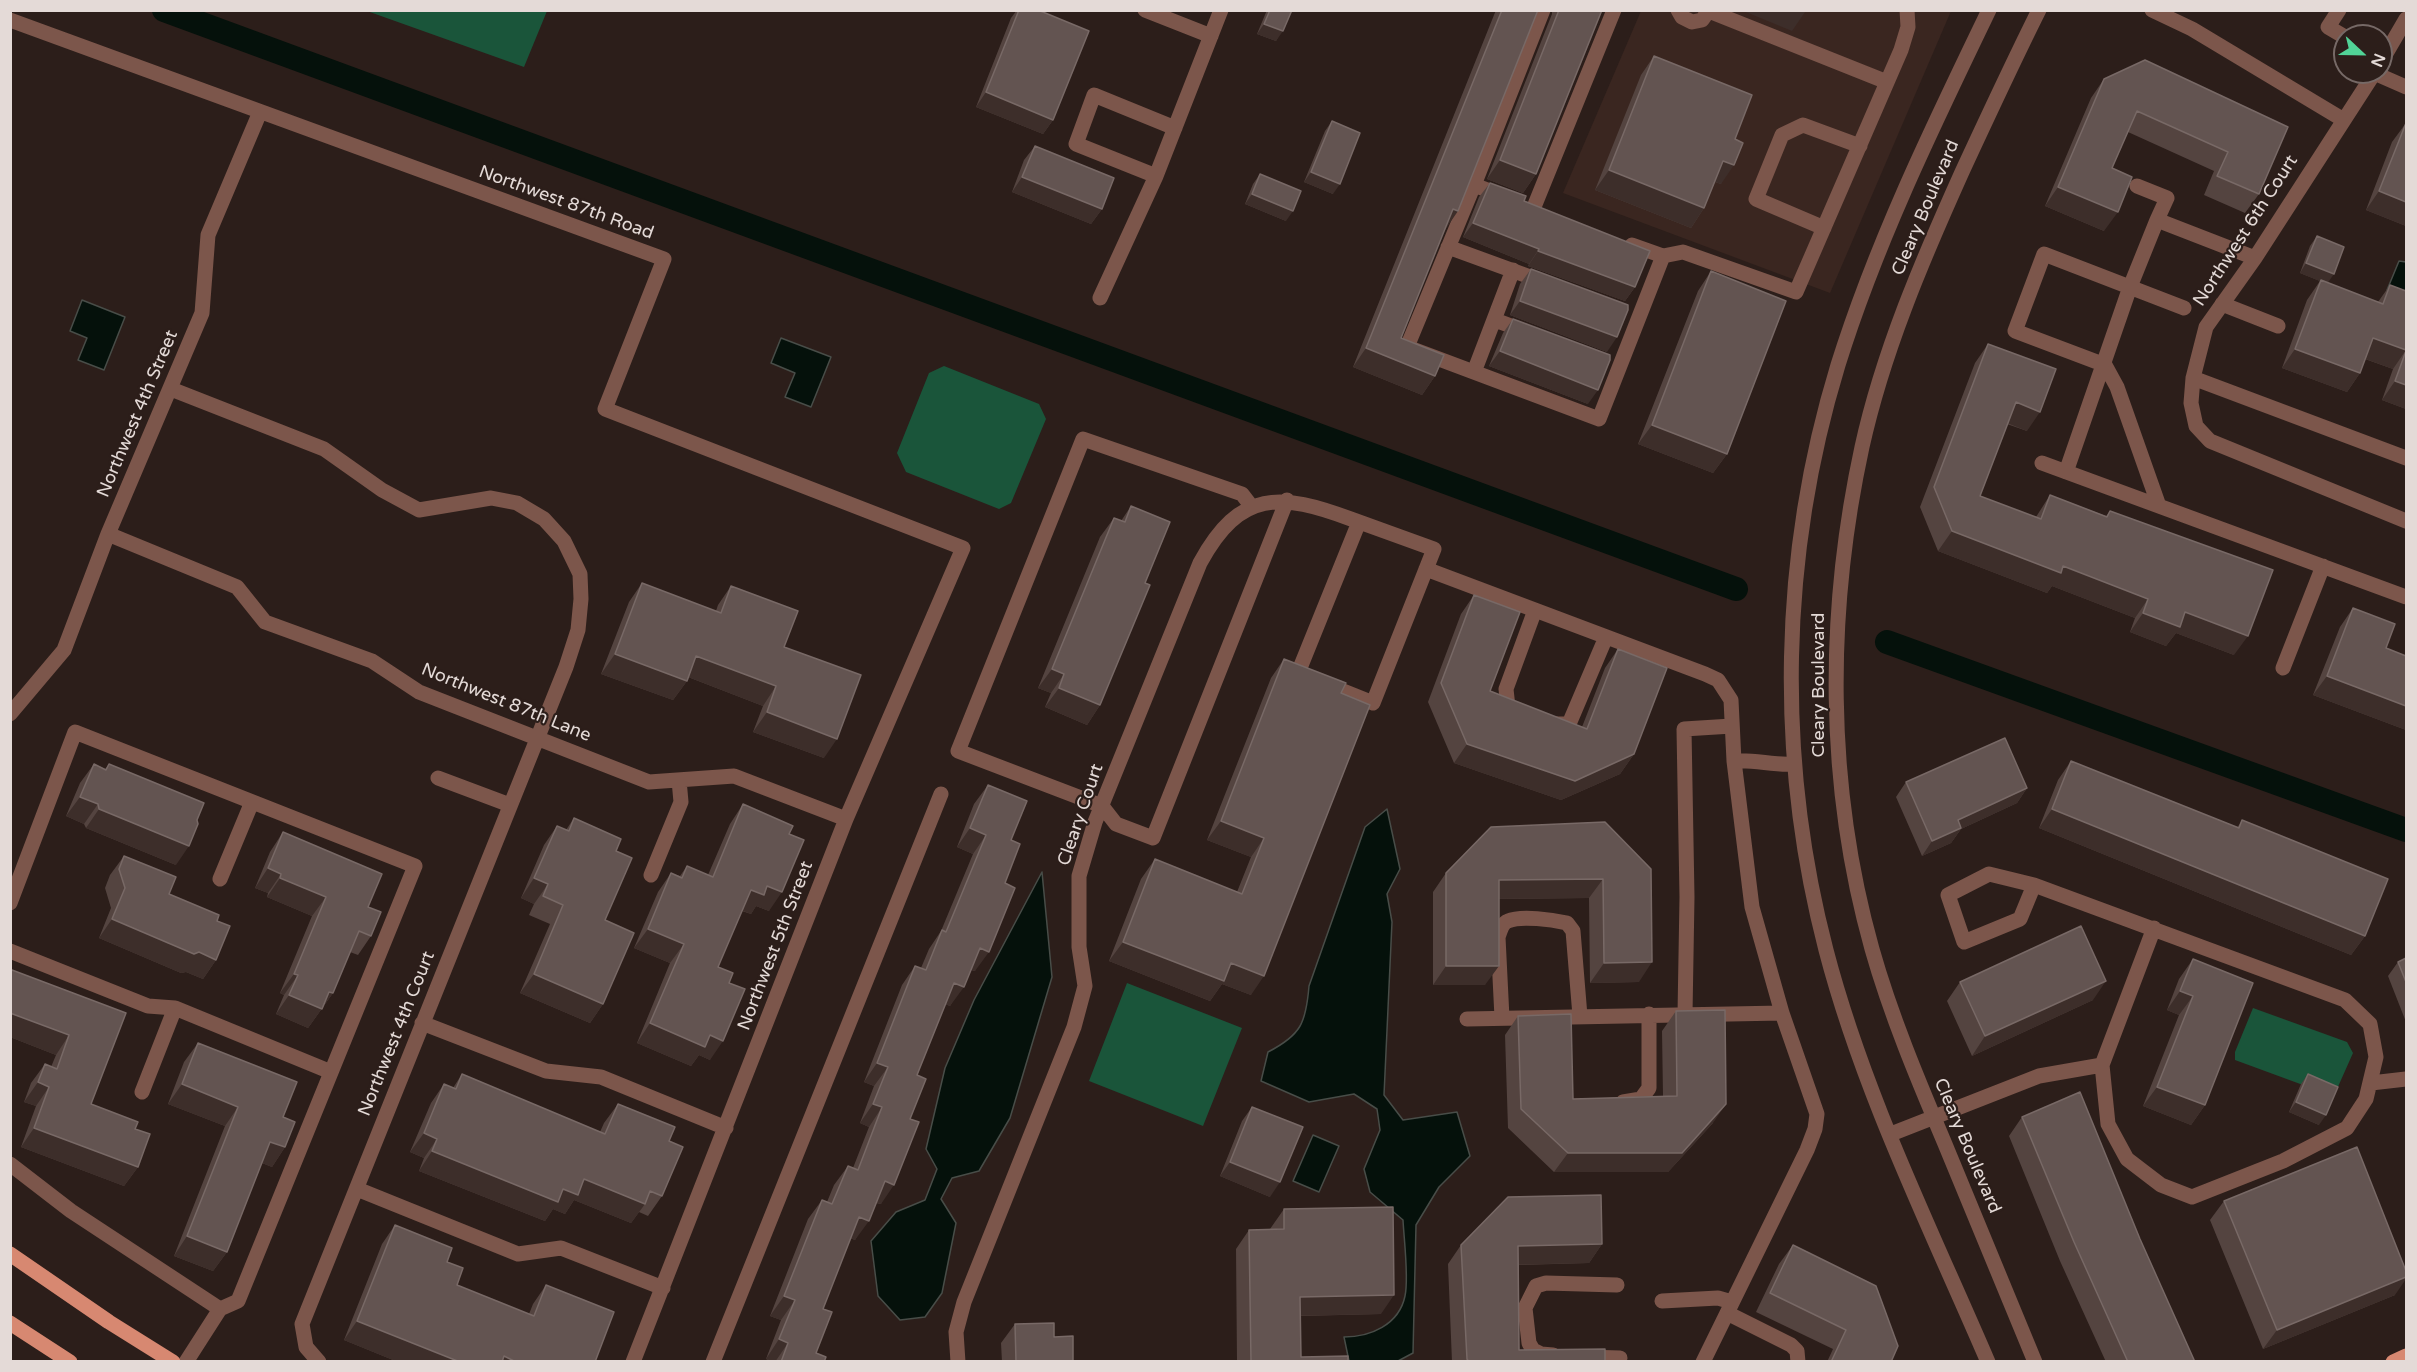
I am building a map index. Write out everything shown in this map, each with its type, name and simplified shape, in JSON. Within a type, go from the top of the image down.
[{"type":"main road","points":[[10,1254],[109,1322],[173,1362]]},
{"type":"main road","points":[[10,1323],[70,1362]]},
{"type":"main road","points":[[2393,1362],[2406,1356]]},
{"type":"street","points":[[1145,10],[1211,36]]},
{"type":"street","points":[[1100,298],[1156,176],[1221,10]]},
{"type":"street","points":[[1543,10],[1407,347],[1599,419],[1614,365],[1634,315],[1663,256]]},
{"type":"street","points":[[1474,185],[1529,206],[1614,10]]},
{"type":"street","points":[[1678,10],[1682,17],[1692,22],[1702,20],[1709,11],[1887,82]]},
{"type":"street","points":[[1620,240],[1663,256],[1683,252],[1796,292],[1887,82],[1908,27],[1907,10]]},
{"type":"street","name":"Cleary Boulevard","points":[[1988,1362],[1866,1074],[1826,952],[1807,870],[1794,764],[1790,699],[1792,615],[1801,528],[1817,446],[1838,365],[1866,286],[1932,129],[1989,10]]},
{"type":"street","name":"Cleary Boulevard","points":[[2035,1362],[1896,1026],[1872,948],[1853,868],[1840,770],[1835,694],[1837,611],[1847,527],[1856,480],[1885,366],[1914,285],[1947,207],[2038,10]]},
{"type":"street","points":[[2152,10],[2192,29],[2342,119]]},
{"type":"street","points":[[2333,30],[2328,27],[2339,10]]},
{"type":"street","name":"Northwest 6th Court","points":[[2393,41],[2406,19]]},
{"type":"street","name":"Northwest 87th Road","points":[[10,20],[664,260],[605,409],[963,548]]},
{"type":"street","points":[[2393,76],[2406,87]]},
{"type":"street","name":"Northwest 6th Court","points":[[2366,84],[2255,258],[2206,327],[2193,378],[2191,403],[2196,426],[2210,441],[2406,521]]},
{"type":"street","points":[[1156,176],[1076,144],[1094,95],[1175,128]]},
{"type":"street","name":"Northwest 4th Street","points":[[11,713],[64,650],[108,534],[202,313],[208,235],[260,112]]},
{"type":"street","points":[[1824,228],[1756,199],[1782,135],[1803,125],[1860,146]]},
{"type":"street","points":[[2066,472],[2105,365],[2130,287],[2167,198],[2137,186]]},
{"type":"street","points":[[2157,220],[2255,258]]},
{"type":"street","points":[[1448,247],[1555,286]]},
{"type":"street","points":[[2159,506],[2117,387],[2105,365],[2015,331],[2044,254],[2184,308]]},
{"type":"street","points":[[1474,372],[1513,270]]},
{"type":"street","points":[[2222,304],[2278,326]]},
{"type":"street","points":[[1495,320],[1537,336]]},
{"type":"street","points":[[2193,378],[2406,458]]},
{"type":"street","name":"Northwest 4th Court","points":[[171,389],[324,449],[382,490],[419,510],[491,498],[517,503],[544,519],[564,541],[580,574],[581,599],[578,630],[566,668],[302,1324],[306,1347],[319,1362]]},
{"type":"street","points":[[1252,507],[1242,494],[1083,438],[958,751],[1102,806],[1116,825],[1153,838],[1287,500]]},
{"type":"street","points":[[2042,463],[2406,597]]},
{"type":"street","name":"Cleary Court","points":[[958,1362],[956,1332],[964,1302],[1074,1026],[1085,986],[1079,947],[1079,876],[1102,806],[1200,563],[1212,542],[1252,507],[1287,500],[1319,507],[1434,549],[1426,569]]},
{"type":"street","points":[[1359,522],[1298,673],[1373,703],[1426,569],[1718,680],[1731,700],[1734,761],[1752,907],[1782,1013],[1817,1114],[1815,1129],[1703,1362]]},
{"type":"street","name":"Northwest 87th Lane","points":[[108,534],[237,587],[265,622],[372,662],[419,692],[649,782],[734,776],[846,819]]},
{"type":"street","name":"Northwest 5th Street","points":[[633,1362],[846,819],[963,548]]},
{"type":"street","points":[[2283,668],[2323,566]]},
{"type":"street","points":[[1535,610],[1506,688],[1508,707],[1546,724],[1569,724],[1606,637]]},
{"type":"street","points":[[1686,1014],[1687,897],[1684,729],[1732,726]]},
{"type":"street","points":[[10,903],[75,732],[415,866],[238,1301],[220,1309],[186,1362]]},
{"type":"street","points":[[1734,761],[1752,759],[1779,765],[1794,764]]},
{"type":"street","points":[[438,778],[510,805]]},
{"type":"street","points":[[651,875],[681,802],[679,780]]},
{"type":"street","points":[[713,1362],[941,794]]},
{"type":"street","points":[[220,879],[252,802]]},
{"type":"street","points":[[2034,885],[2020,919],[1964,942],[1948,895],[1989,874],[2034,885],[2154,928],[2345,1000],[2370,1024],[2376,1057],[2366,1099],[2347,1128],[2283,1161],[2192,1197],[2161,1185],[2127,1159],[2108,1124],[2102,1065],[2154,928]]},
{"type":"street","points":[[1502,1018],[1498,937],[1503,925],[1508,920],[1548,919],[1567,922],[1573,931],[1575,1016],[1570,1038]]},
{"type":"street","points":[[10,951],[148,1006],[175,1008],[331,1072]]},
{"type":"street","points":[[142,1092],[175,1008]]},
{"type":"street","points":[[1467,1020],[1649,1014],[1782,1013]]},
{"type":"street","points":[[1611,1104],[1641,1099],[1649,1088],[1649,1014]]},
{"type":"street","points":[[422,1023],[546,1071],[602,1077],[726,1128]]},
{"type":"street","points":[[1891,1134],[2038,1076],[2102,1065]]},
{"type":"street","points":[[2371,1083],[2406,1079]]},
{"type":"street","points":[[10,1164],[71,1210],[220,1309]]},
{"type":"street","points":[[357,1189],[518,1254],[561,1248],[663,1288]]},
{"type":"street","points":[[1617,1285],[1546,1283],[1536,1286],[1525,1308],[1529,1343],[1533,1350],[1541,1354],[1620,1358]]},
{"type":"street","points":[[1662,1300],[1718,1298],[1730,1308],[1791,1345],[1797,1351],[1798,1362]]},
{"type":"shaded area","points":[[1641,11],[1951,11],[1830,293],[1563,193]]},
{"type":"shaded area","points":[[2399,261],[2406,262],[2406,300],[2387,290]]},
{"type":"shaded area","points":[[82,300],[125,317],[104,370],[78,360],[87,338],[70,331]]},
{"type":"shaded area","points":[[781,338],[831,357],[811,407],[785,397],[795,373],[771,363]]},
{"type":"shaded area","points":[[1387,809],[1400,869],[1387,894],[1392,922],[1384,1095],[1403,1120],[1457,1112],[1470,1156],[1439,1187],[1416,1225],[1413,1353],[1398,1361],[1349,1361],[1344,1337],[1364,1335],[1390,1322],[1402,1306],[1406,1288],[1403,1220],[1370,1192],[1364,1169],[1380,1130],[1377,1109],[1354,1094],[1309,1102],[1261,1081],[1268,1052],[1288,1040],[1303,1019],[1309,986],[1365,827]]},
{"type":"shaded area","points":[[1042,872],[1052,977],[1010,1118],[979,1171],[952,1178],[941,1199],[956,1223],[942,1293],[925,1317],[900,1320],[878,1296],[871,1241],[896,1212],[925,1200],[937,1169],[926,1149],[945,1068],[974,1000]]},
{"type":"shaded area","points":[[1313,1135],[1339,1146],[1319,1192],[1293,1181]]},
{"type":"green space","points":[[547,10],[524,67],[367,11]]},
{"type":"green space","points":[[944,366],[1039,404],[1046,419],[1011,503],[999,509],[906,472],[897,453],[929,373]]},
{"type":"green space","points":[[1127,983],[1242,1028],[1203,1126],[1089,1081]]},
{"type":"green space","points":[[2253,1008],[2347,1042],[2353,1053],[2337,1089],[2322,1092],[2235,1060],[2235,1052]]},
{"type":"building","points":[[1019,10],[1038,10],[1089,31],[1053,120],[986,92]]},
{"type":"building","points":[[1270,10],[1292,10],[1283,31],[1264,24]]},
{"type":"building","points":[[1502,10],[1538,10],[1458,211],[1453,209],[1401,338],[1444,355],[1435,376],[1366,348]]},
{"type":"building","points":[[1559,10],[1602,10],[1536,174],[1500,160]]},
{"type":"building","points":[[1654,56],[1752,95],[1735,139],[1743,143],[1734,165],[1723,161],[1704,208],[1609,170]]},
{"type":"building","points":[[2145,60],[2288,127],[2259,194],[2217,176],[2228,152],[2137,111],[2112,168],[2132,177],[2118,212],[2058,187],[2104,79]]},
{"type":"building","points":[[1332,121],[1360,133],[1340,184],[1311,172]]},
{"type":"building","points":[[2406,123],[2406,202],[2379,191]]},
{"type":"building","points":[[1035,146],[1114,178],[1102,209],[1022,177]]},
{"type":"building","points":[[1260,174],[1301,191],[1293,211],[1252,194]]},
{"type":"building","points":[[1490,183],[1526,196],[1524,201],[1650,251],[1635,287],[1538,251],[1539,249],[1473,223]]},
{"type":"building","points":[[2317,236],[2344,247],[2334,274],[2306,263]]},
{"type":"building","points":[[1531,269],[1628,305],[1617,337],[1520,301]]},
{"type":"building","points":[[1711,271],[1786,301],[1727,454],[1652,425]]},
{"type":"building","points":[[2321,280],[2383,304],[2390,285],[2406,291],[2406,350],[2373,338],[2360,373],[2295,349]]},
{"type":"building","points":[[1513,319],[1610,355],[1598,390],[1500,351]]},
{"type":"building","points":[[1988,344],[2056,369],[2040,412],[2016,402],[1980,496],[2041,519],[2050,495],[2107,517],[2110,511],[2273,570],[2248,636],[2185,612],[2180,627],[2143,613],[2148,599],[2063,566],[2061,573],[1952,531],[1934,487]]},
{"type":"building","points":[[2406,351],[2406,385],[2395,381]]},
{"type":"building","points":[[1131,506],[1170,522],[1145,583],[1150,585],[1100,705],[1059,688],[1064,674],[1052,669],[1114,518],[1125,522]]},
{"type":"building","points":[[642,583],[721,613],[731,586],[798,611],[784,647],[861,675],[837,739],[767,712],[776,686],[696,656],[687,681],[615,654]]},
{"type":"building","points":[[1474,595],[1520,612],[1490,691],[1587,729],[1618,649],[1667,668],[1634,754],[1575,781],[1467,744],[1441,683]]},
{"type":"building","points":[[2353,608],[2395,624],[2386,648],[2406,656],[2406,706],[2327,676]]},
{"type":"building","points":[[1284,659],[1346,683],[1341,693],[1370,705],[1264,976],[1231,963],[1224,981],[1123,942],[1155,859],[1242,894],[1264,838],[1221,821]]},
{"type":"building","points":[[2005,738],[2027,788],[1958,820],[1961,828],[1932,841],[1906,782]]},
{"type":"building","points":[[2071,761],[2239,828],[2242,820],[2388,879],[2365,936],[2052,809]]},
{"type":"building","points":[[94,764],[106,770],[109,764],[204,803],[189,846],[99,809],[98,804],[80,797]]},
{"type":"building","points":[[988,785],[1027,801],[1011,840],[1020,844],[1005,883],[1015,888],[989,952],[980,948],[964,987],[954,983],[917,1075],[926,1079],[910,1119],[919,1122],[894,1185],[885,1181],[869,1221],[859,1217],[823,1309],[832,1312],[816,1353],[826,1357],[824,1362],[781,1362],[788,1343],[779,1339],[795,1300],[784,1296],[822,1200],[832,1204],[848,1166],[858,1170],[882,1107],[873,1104],[888,1067],[877,1063],[915,966],[926,970],[942,930],[946,932],[986,835],[970,828]]},
{"type":"building","points":[[743,804],[793,826],[789,834],[804,840],[782,892],[767,886],[764,895],[751,890],[718,967],[733,973],[729,983],[745,989],[723,1041],[710,1035],[705,1047],[650,1023],[684,944],[648,929],[671,873],[682,878],[687,866],[713,877]]},
{"type":"building","points":[[574,818],[621,839],[616,851],[632,858],[605,920],[634,933],[603,1004],[534,974],[563,905],[543,896],[548,884],[534,878],[557,826],[569,831]]},
{"type":"building","points":[[1605,822],[1651,869],[1652,962],[1604,963],[1603,879],[1499,880],[1499,966],[1446,966],[1446,873],[1491,827]]},
{"type":"building","points":[[283,832],[382,874],[368,907],[381,912],[371,936],[359,931],[333,993],[329,992],[322,1009],[289,995],[298,975],[294,974],[326,897],[280,878],[281,874],[268,868]]},
{"type":"building","points":[[124,856],[176,877],[169,894],[219,915],[217,921],[230,926],[216,960],[199,952],[194,954],[112,919],[125,888],[119,869]]},
{"type":"building","points":[[2081,926],[2106,981],[1985,1036],[1960,982]]},
{"type":"building","points":[[2406,958],[2406,982],[2398,962]]},
{"type":"building","points":[[2193,959],[2253,983],[2205,1105],[2157,1087],[2193,996],[2180,991]]},
{"type":"building","points":[[12,970],[126,1013],[91,1104],[138,1122],[135,1129],[150,1134],[138,1167],[34,1128],[49,1087],[38,1082],[45,1064],[57,1069],[69,1035],[10,1013],[10,974]]},
{"type":"building","points":[[1725,1010],[1726,1104],[1682,1153],[1568,1153],[1521,1109],[1518,1016],[1571,1014],[1573,1099],[1677,1096],[1676,1011]]},
{"type":"building","points":[[198,1043],[297,1082],[283,1117],[295,1122],[285,1147],[270,1142],[227,1252],[187,1236],[238,1107],[182,1084]]},
{"type":"building","points":[[462,1074],[605,1134],[618,1104],[675,1127],[669,1141],[683,1147],[662,1196],[650,1191],[645,1204],[584,1179],[578,1195],[563,1189],[558,1202],[432,1151],[437,1139],[424,1133],[444,1084],[456,1089]]},
{"type":"building","points":[[2308,1074],[2338,1087],[2326,1115],[2296,1102]]},
{"type":"building","points":[[2080,1092],[2140,1239],[2195,1362],[2128,1362],[2074,1242],[2022,1117]]},
{"type":"building","points":[[1252,1107],[1303,1127],[1280,1182],[1230,1162]]},
{"type":"building","points":[[2357,1147],[2406,1271],[2406,1277],[2277,1330],[2224,1201]]},
{"type":"building","points":[[1601,1195],[1602,1244],[1518,1246],[1519,1350],[1605,1349],[1605,1362],[1469,1362],[1461,1245],[1508,1197]]},
{"type":"building","points":[[1393,1207],[1394,1295],[1300,1297],[1301,1357],[1348,1356],[1348,1362],[1251,1362],[1249,1230],[1284,1229],[1284,1209]]},
{"type":"building","points":[[395,1225],[452,1248],[447,1262],[463,1268],[457,1285],[534,1316],[546,1285],[614,1312],[595,1362],[516,1362],[504,1356],[502,1362],[460,1362],[357,1321]]},
{"type":"building","points":[[1793,1245],[1876,1286],[1898,1346],[1891,1362],[1831,1362],[1846,1330],[1770,1293]]},
{"type":"building","points":[[1054,1323],[1054,1337],[1073,1336],[1073,1362],[1016,1362],[1015,1324]]},
{"type":"waterway","points":[[164,10],[1736,589]]},
{"type":"waterway","points":[[1887,642],[2406,830]]}]
